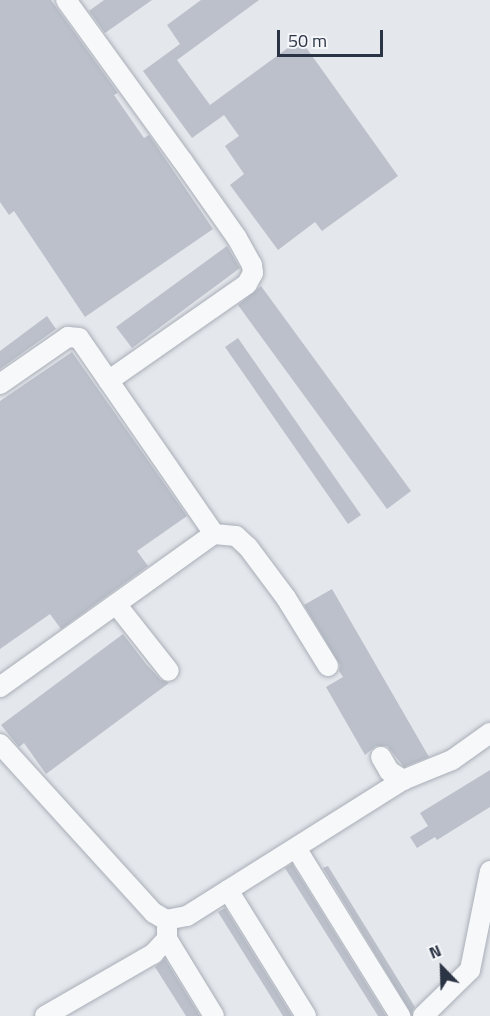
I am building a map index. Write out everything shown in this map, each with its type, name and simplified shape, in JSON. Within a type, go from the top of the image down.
[{"type":"lane","points":[[66,0],[237,238],[252,265],[253,273],[247,284],[108,381]]},
{"type":"lane","points":[[0,384],[58,343],[74,336],[79,338],[214,534]]},
{"type":"lane","points":[[0,687],[214,534],[236,536],[248,547],[286,598],[328,666]]},
{"type":"lane","points":[[116,604],[169,671]]},
{"type":"lane","points":[[0,744],[154,913],[166,920],[187,916],[403,780],[452,760],[490,733]]},
{"type":"lane","points":[[381,757],[389,771],[403,780]]},
{"type":"lane","points":[[296,848],[400,1016]]},
{"type":"lane","points":[[423,1016],[470,970],[490,871]]},
{"type":"lane","points":[[228,890],[306,1016]]},
{"type":"lane","points":[[166,920],[167,939],[214,1016]]},
{"type":"lane","points":[[45,1016],[153,954],[167,939]]},
{"type":"building","points":[[0,0],[51,0],[118,93],[114,95],[144,138],[149,135],[213,229],[85,317],[14,211],[9,215],[0,202]]},
{"type":"building","points":[[104,0],[152,0],[105,33],[89,11]]},
{"type":"building","points":[[201,0],[259,0],[177,60],[210,105],[300,39],[398,176],[322,231],[315,222],[278,250],[230,185],[244,174],[225,146],[239,136],[224,115],[192,138],[143,71],[180,44],[167,25]]},
{"type":"building","points":[[227,246],[240,268],[132,348],[116,327]]},
{"type":"building","points":[[261,286],[411,491],[387,509],[238,305]]},
{"type":"building","points":[[47,316],[56,329],[0,369],[0,351]]},
{"type":"building","points":[[238,338],[361,515],[348,524],[225,347]]},
{"type":"building","points":[[72,352],[187,516],[137,551],[148,566],[61,629],[50,614],[0,649],[0,401]]},
{"type":"building","points":[[332,589],[429,757],[404,767],[387,746],[376,746],[365,755],[326,687],[343,677],[339,671],[340,665],[304,605]]},
{"type":"building","points":[[123,634],[160,679],[169,683],[46,774],[24,743],[19,747],[1,725]]},
{"type":"building","points":[[490,770],[490,807],[437,840],[435,837],[417,848],[410,837],[428,826],[420,813]]},
{"type":"building","points":[[292,864],[386,1016],[378,1016],[285,868]]},
{"type":"building","points":[[328,866],[415,1007],[411,1013],[323,868]]},
{"type":"building","points":[[225,908],[292,1016],[283,1016],[218,912]]},
{"type":"building","points":[[165,959],[200,1016],[186,1016],[155,967]]}]
